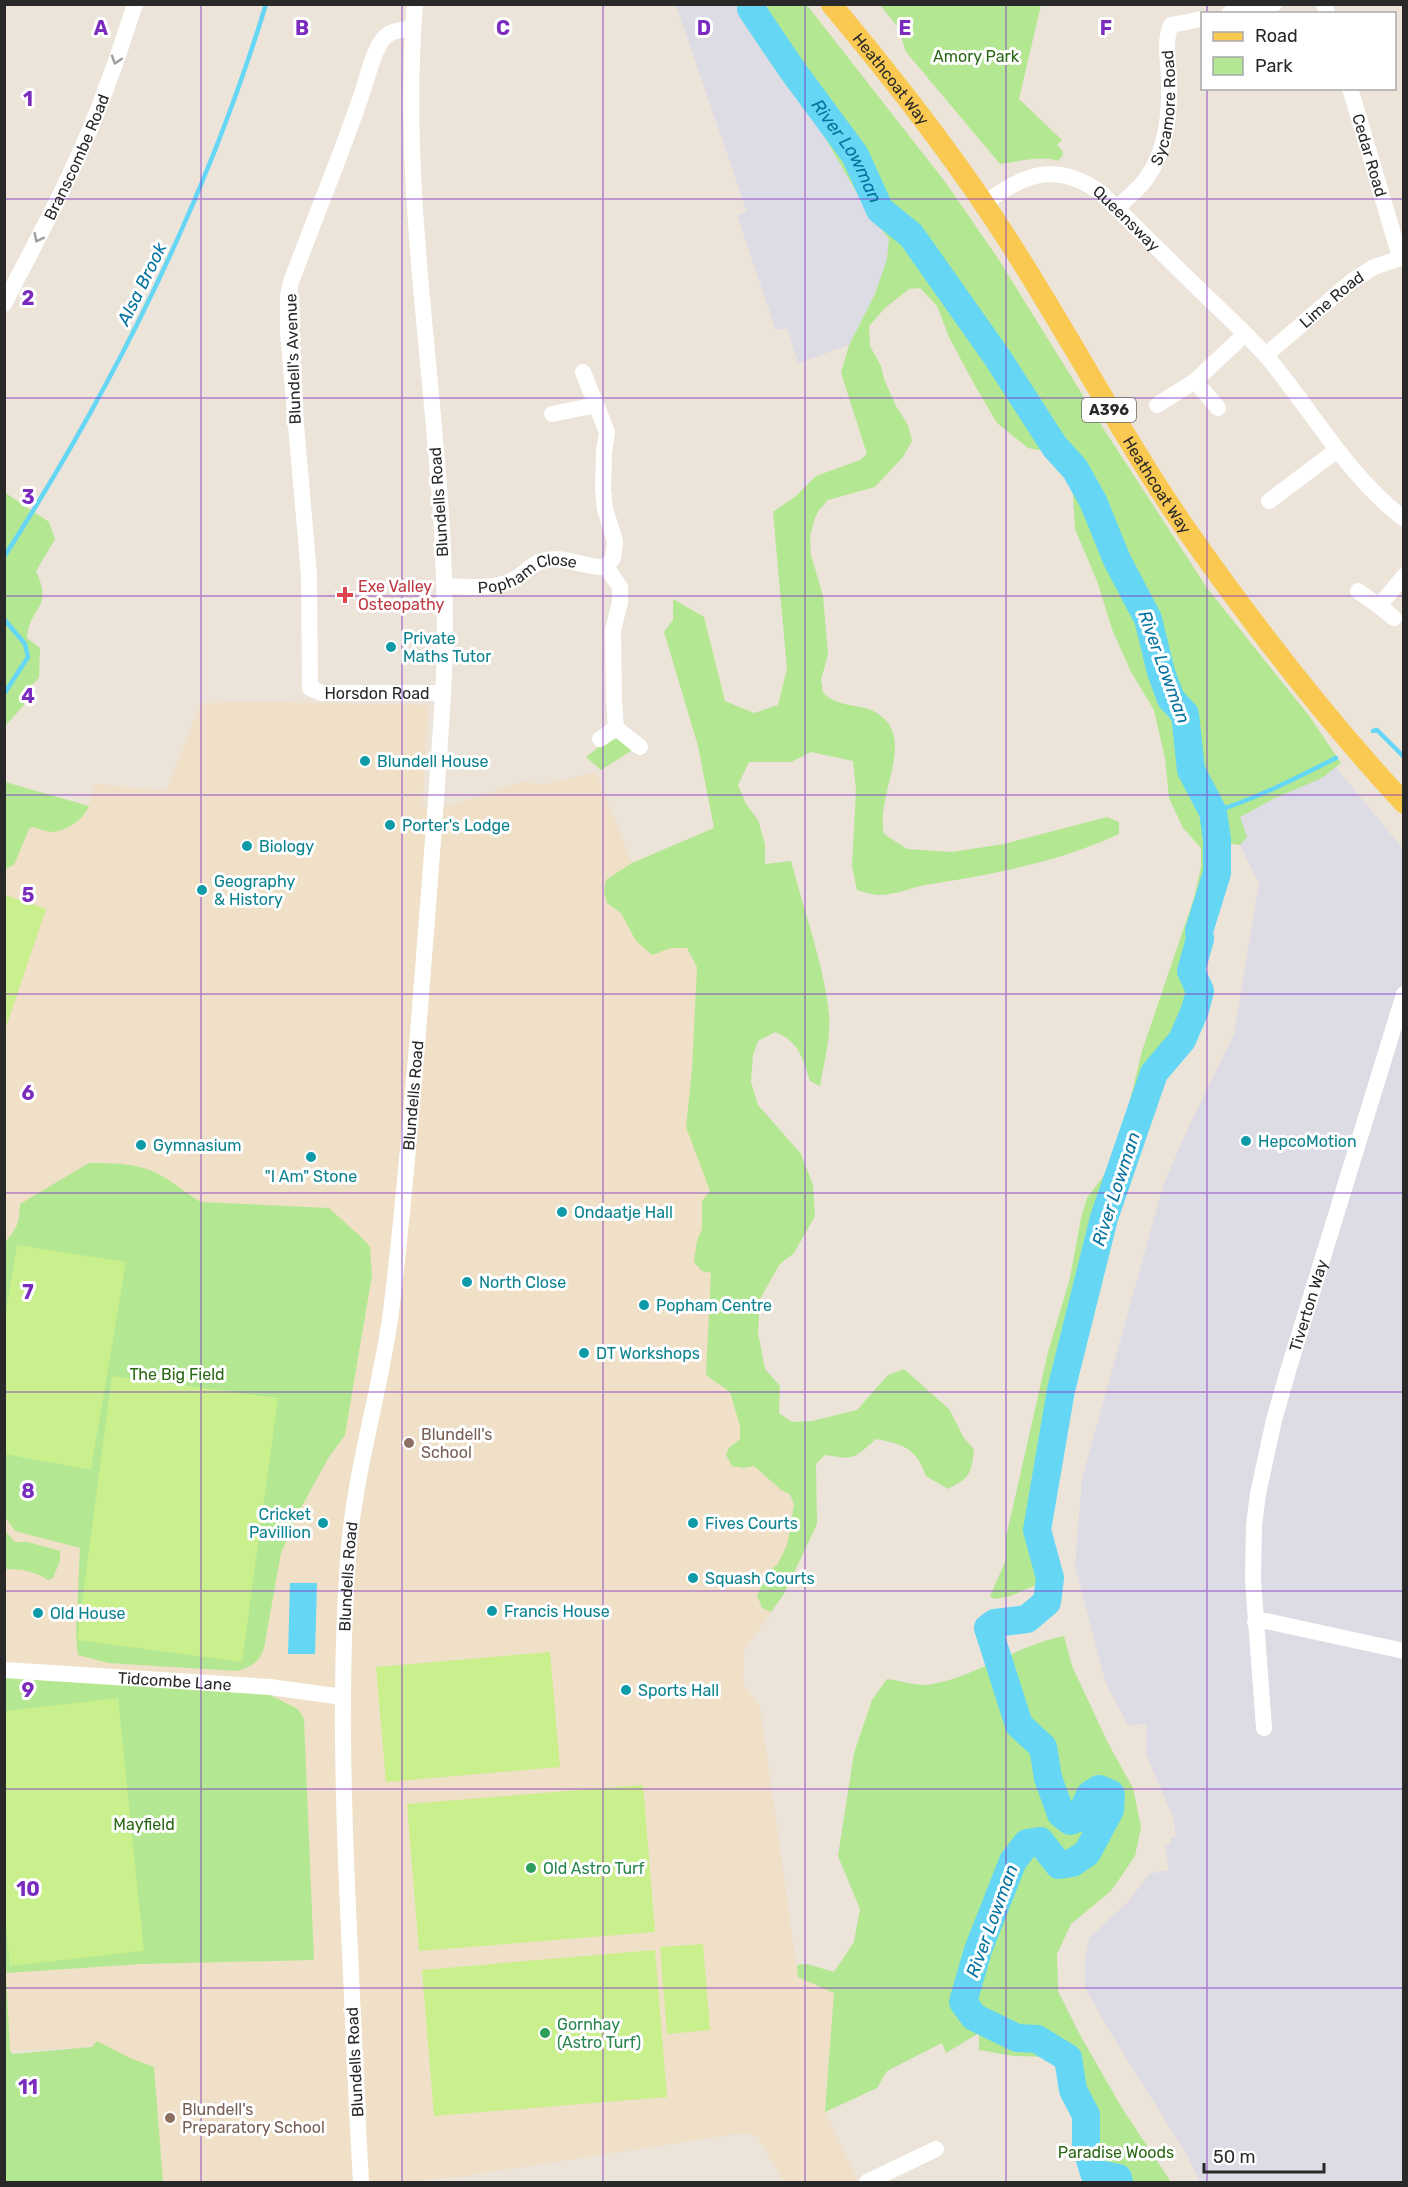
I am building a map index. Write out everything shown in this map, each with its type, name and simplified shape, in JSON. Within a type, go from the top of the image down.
[{"type":"main road","name":"Heathcoat Way","points":[[831,4],[916,110],[984,204],[1025,267],[1127,439],[1188,532],[1307,690],[1404,803]]},
{"type":"street","name":"Branscombe Road","points":[[4,304],[56,202],[90,128],[108,84],[135,4]]},
{"type":"street","name":"Blundells Road","points":[[361,2182],[346,1865],[343,1648],[355,1498],[389,1323],[398,1248],[426,936],[436,693],[445,586],[415,215],[410,78],[415,4]]},
{"type":"street","points":[[1238,12],[1274,4]]},
{"type":"street","name":"Sycamore Road","points":[[1117,209],[1146,180],[1158,159],[1164,142],[1170,101],[1168,33],[1171,26],[1201,19]]},
{"type":"street","name":"Blundell's Avenue","points":[[312,691],[309,682],[311,632],[309,575],[288,332],[288,296],[291,282],[378,49],[383,39],[396,30],[413,29]]},
{"type":"street","name":"Cedar Road","points":[[1351,90],[1402,257]]},
{"type":"street","name":"Queensway","points":[[984,204],[1029,176],[1048,173],[1072,176],[1088,184],[1117,209],[1266,356],[1299,395],[1337,450],[1365,484],[1383,503],[1404,519]]},
{"type":"street","name":"Lime Road","points":[[1266,356],[1352,281],[1374,267],[1402,257]]},
{"type":"street","points":[[1157,405],[1195,381],[1245,334]]},
{"type":"street","points":[[583,372],[607,432],[603,489],[605,509],[615,542],[613,558],[606,567],[620,587],[620,602],[613,630],[616,728],[640,747]]},
{"type":"street","points":[[1195,381],[1218,408]]},
{"type":"street","points":[[552,414],[596,405]]},
{"type":"street","points":[[1269,501],[1337,450]]},
{"type":"street","name":"Popham Close","points":[[445,586],[503,584],[515,579],[529,567],[541,561],[563,559],[598,568],[606,567]]},
{"type":"street","points":[[1380,606],[1404,576]]},
{"type":"street","points":[[1358,591],[1394,618]]},
{"type":"street","name":"Horsdon Road","points":[[312,691],[436,693]]},
{"type":"street","points":[[600,740],[616,728]]},
{"type":"street","name":"Tiverton Way","points":[[1264,1728],[1253,1580],[1254,1525],[1258,1494],[1274,1420],[1404,994]]},
{"type":"street","points":[[1255,1622],[1266,1621],[1404,1651]]},
{"type":"street","name":"Tidcombe Lane","points":[[4,1670],[270,1687],[343,1697]]},
{"type":"street","points":[[867,2182],[936,2149]]},
{"type":"shaded area","points":[[676,5],[739,5],[771,64],[824,136],[866,209],[889,239],[887,262],[875,294],[849,345],[798,363],[787,328],[776,330],[737,215],[747,212]]},
{"type":"shaded area","name":"Blundell's School","points":[[201,703],[429,705],[422,806],[448,806],[522,782],[545,784],[596,772],[632,863],[714,828],[741,1075],[779,1265],[760,1299],[758,1333],[765,1369],[780,1386],[779,1413],[792,1422],[812,1422],[817,1524],[784,1594],[744,1650],[743,1684],[760,1707],[798,1977],[835,1993],[825,2112],[858,2182],[784,2182],[757,2136],[742,2133],[465,2176],[403,2182],[19,2182],[71,2048],[10,2051],[18,2182],[4,1960],[4,782],[88,806],[95,784],[166,791]]},
{"type":"shaded area","points":[[1316,743],[1403,849],[1403,2182],[1200,2182],[1187,2155],[1110,2032],[1085,1987],[1085,1960],[1089,1938],[1128,1902],[1149,1874],[1169,1870],[1165,1845],[1171,1844],[1171,1837],[1176,1837],[1173,1817],[1146,1754],[1146,1724],[1128,1725],[1106,1684],[1075,1566],[1082,1479],[1163,1186],[1187,1130],[1234,1035],[1259,884],[1222,808]]},
{"type":"green space","points":[[739,5],[764,8],[771,5],[807,5],[946,183],[999,260],[1105,431],[1207,588],[1310,717],[1341,763],[1322,778],[1275,798],[1240,817],[1247,837],[1240,845],[1227,843],[1211,846],[1212,864],[1194,922],[1194,937],[1185,980],[1191,995],[1182,1029],[1150,1072],[1113,1180],[1101,1207],[1049,1421],[1033,1516],[1032,1544],[1040,1564],[1038,1584],[1011,1596],[994,1599],[990,1596],[1006,1560],[1006,1537],[1048,1352],[1070,1278],[1081,1218],[1087,1198],[1109,1169],[1120,1141],[1142,1051],[1194,898],[1201,867],[1201,848],[1183,828],[1169,798],[1165,758],[1154,710],[1131,672],[1112,629],[1097,581],[1075,529],[1072,476],[1049,452],[1028,448],[997,423],[949,337],[937,306],[920,288],[909,289],[885,308],[869,326],[870,346],[881,366],[896,406],[908,425],[912,441],[903,457],[875,487],[828,500],[815,518],[810,536],[811,555],[823,596],[828,654],[821,680],[823,693],[838,702],[874,711],[891,727],[895,740],[895,755],[885,803],[884,834],[907,849],[952,852],[1004,844],[1107,817],[1119,822],[1119,834],[1048,860],[891,894],[877,895],[857,890],[852,866],[856,790],[853,761],[811,752],[791,762],[749,762],[738,785],[746,804],[758,820],[765,844],[765,864],[791,861],[818,955],[829,1013],[828,1041],[820,1086],[810,1081],[795,1046],[775,1032],[758,1041],[753,1055],[751,1082],[758,1105],[801,1154],[813,1185],[815,1216],[794,1253],[779,1265],[760,1299],[758,1333],[765,1369],[780,1386],[779,1413],[792,1422],[812,1421],[857,1410],[888,1375],[904,1369],[949,1409],[964,1438],[974,1449],[969,1474],[948,1489],[926,1476],[913,1453],[894,1443],[876,1439],[863,1451],[853,1456],[825,1455],[816,1464],[817,1524],[784,1594],[771,1612],[762,1608],[757,1595],[769,1571],[778,1564],[787,1545],[794,1505],[790,1494],[781,1490],[754,1466],[743,1468],[732,1466],[726,1455],[729,1448],[740,1439],[740,1426],[730,1392],[706,1375],[711,1273],[702,1271],[694,1262],[697,1241],[702,1229],[702,1201],[710,1191],[686,1127],[692,1070],[697,967],[687,948],[671,948],[652,955],[636,941],[621,913],[607,903],[604,891],[606,880],[632,863],[714,828],[698,746],[664,632],[673,620],[673,599],[704,617],[725,701],[754,713],[778,705],[787,669],[773,512],[796,496],[816,476],[860,460],[867,454],[841,373],[849,345],[875,294],[887,259],[889,239],[866,209],[824,136],[771,64]]},
{"type":"green space","name":"Amory Park","points":[[880,5],[1041,5],[1019,99],[1062,140],[1057,145],[1063,155],[1058,161],[1037,159],[1000,164],[906,52],[898,27]]},
{"type":"green space","points":[[4,492],[49,522],[55,539],[36,571],[41,584],[42,601],[32,620],[27,638],[40,648],[39,678],[25,692],[24,705],[5,726]]},
{"type":"green space","points":[[625,738],[634,749],[601,770],[586,757],[608,740]]},
{"type":"green space","points":[[5,782],[89,806],[79,820],[64,829],[53,832],[33,827],[29,829],[14,865],[5,869]]},
{"type":"green space","points":[[4,895],[46,909],[5,1030]]},
{"type":"green space","name":"The Big Field","points":[[89,1163],[145,1168],[162,1176],[201,1202],[329,1208],[370,1247],[372,1275],[345,1435],[329,1457],[303,1504],[281,1553],[262,1653],[254,1663],[238,1671],[108,1663],[78,1655],[76,1637],[80,1548],[15,1531],[5,1517],[6,1241],[17,1224],[20,1204]]},
{"type":"green space","points":[[17,1245],[126,1262],[91,1470],[5,1454],[5,1318]]},
{"type":"green space","points":[[112,1376],[278,1398],[242,1662],[77,1640]]},
{"type":"green space","points":[[4,1530],[15,1542],[28,1542],[60,1551],[60,1561],[53,1578],[48,1580],[27,1571],[5,1569]]},
{"type":"green space","name":"Paradise Woods","points":[[1064,1636],[1072,1666],[1108,1743],[1133,1788],[1141,1827],[1135,1856],[1111,1891],[1071,1924],[1057,1954],[1058,1991],[1080,2035],[1122,2108],[1171,2182],[1092,2182],[1067,2089],[1050,2057],[1014,2056],[979,2050],[979,2033],[946,2053],[942,2043],[887,2071],[877,2088],[825,2112],[834,1993],[798,1977],[797,1965],[807,1964],[834,1972],[854,1942],[860,1909],[838,1856],[854,1753],[872,1700],[887,1679],[928,1685],[950,1680],[1031,1646]]},
{"type":"green space","points":[[550,1652],[560,1767],[386,1782],[376,1667]]},
{"type":"green space","name":"Mayfield","points":[[5,1677],[268,1694],[298,1709],[304,1719],[314,1960],[142,1964],[6,1973],[12,2054],[92,2047],[97,2041],[154,2067],[163,2182],[5,2182]]},
{"type":"green space","points":[[118,1698],[144,1951],[10,1966],[4,1905],[5,1711]]},
{"type":"green space","name":"Old Astro Turf","points":[[643,1785],[655,1932],[419,1951],[407,1804]]},
{"type":"green space","points":[[703,1944],[710,2030],[667,2034],[660,1947]]},
{"type":"green space","name":"Gornhay (Astro Turf)","points":[[655,1950],[667,2097],[434,2116],[422,1970]]},
{"type":"water","points":[[290,1583],[317,1583],[315,1654],[288,1654]]},
{"type":"waterway","name":"Alsa Brook","points":[[4,557],[45,492],[83,425],[154,290],[215,150],[266,4]]},
{"type":"waterway","name":"River Lowman","points":[[753,4],[751,9],[855,155],[880,210],[911,235],[997,357],[1055,447],[1075,469],[1093,501],[1117,560],[1148,619],[1161,672],[1171,699],[1185,714],[1191,770],[1213,812],[1217,839],[1217,873],[1199,931],[1200,939],[1191,971],[1200,991],[1195,1010],[1182,1040],[1154,1073],[1104,1218],[1061,1390],[1037,1530],[1050,1578],[1047,1602],[1027,1619],[995,1623],[988,1628],[1019,1725],[1043,1747],[1048,1778],[1061,1814],[1070,1821],[1079,1818],[1090,1795],[1099,1789],[1111,1794],[1110,1810],[1087,1853],[1072,1863],[1059,1865],[1040,1841],[1027,1843],[1013,1861],[978,1950],[963,2002],[974,2017],[1017,2038],[1037,2039],[1068,2058],[1073,2090],[1086,2115],[1086,2146],[1094,2173],[1118,2178],[1119,2182]]},
{"type":"waterway","name":"Alsa Brook","points":[[4,619],[25,644],[28,657],[4,694]]},
{"type":"waterway","points":[[1373,731],[1377,730],[1404,757]]},
{"type":"waterway","points":[[1213,812],[1260,794],[1336,758]]},
{"type":"place","name":"Exe Valley Osteopathy","points":[[345,595]]},
{"type":"place","name":"Private Maths Tutor","points":[[391,647]]},
{"type":"place","name":"Blundell House","points":[[365,761]]},
{"type":"place","name":"Porter's Lodge","points":[[390,825]]},
{"type":"place","name":"Biology","points":[[247,846]]},
{"type":"place","name":"Geography & History","points":[[202,890]]},
{"type":"place","name":"HepcoMotion","points":[[1246,1141]]},
{"type":"place","name":"Gymnasium","points":[[141,1145]]},
{"type":"place","name":"\"I Am\" Stone","points":[[311,1157]]},
{"type":"place","name":"Ondaatje Hall","points":[[562,1212]]},
{"type":"place","name":"North Close","points":[[467,1282]]},
{"type":"place","name":"Popham Centre","points":[[644,1305]]},
{"type":"place","name":"DT Workshops","points":[[584,1353]]},
{"type":"place","name":"Blundell's School","points":[[409,1443]]},
{"type":"place","name":"Cricket Pavillion","points":[[323,1523]]},
{"type":"place","name":"Fives Courts","points":[[693,1523]]},
{"type":"place","name":"Squash Courts","points":[[693,1578]]},
{"type":"place","name":"Francis House","points":[[492,1611]]},
{"type":"place","name":"Old House","points":[[38,1613]]},
{"type":"place","name":"Sports Hall","points":[[626,1690]]},
{"type":"place","name":"Old Astro Turf","points":[[531,1868]]},
{"type":"place","name":"Gornhay (Astro Turf)","points":[[545,2033]]},
{"type":"place","name":"Blundell's Preparatory School","points":[[170,2118]]}]
